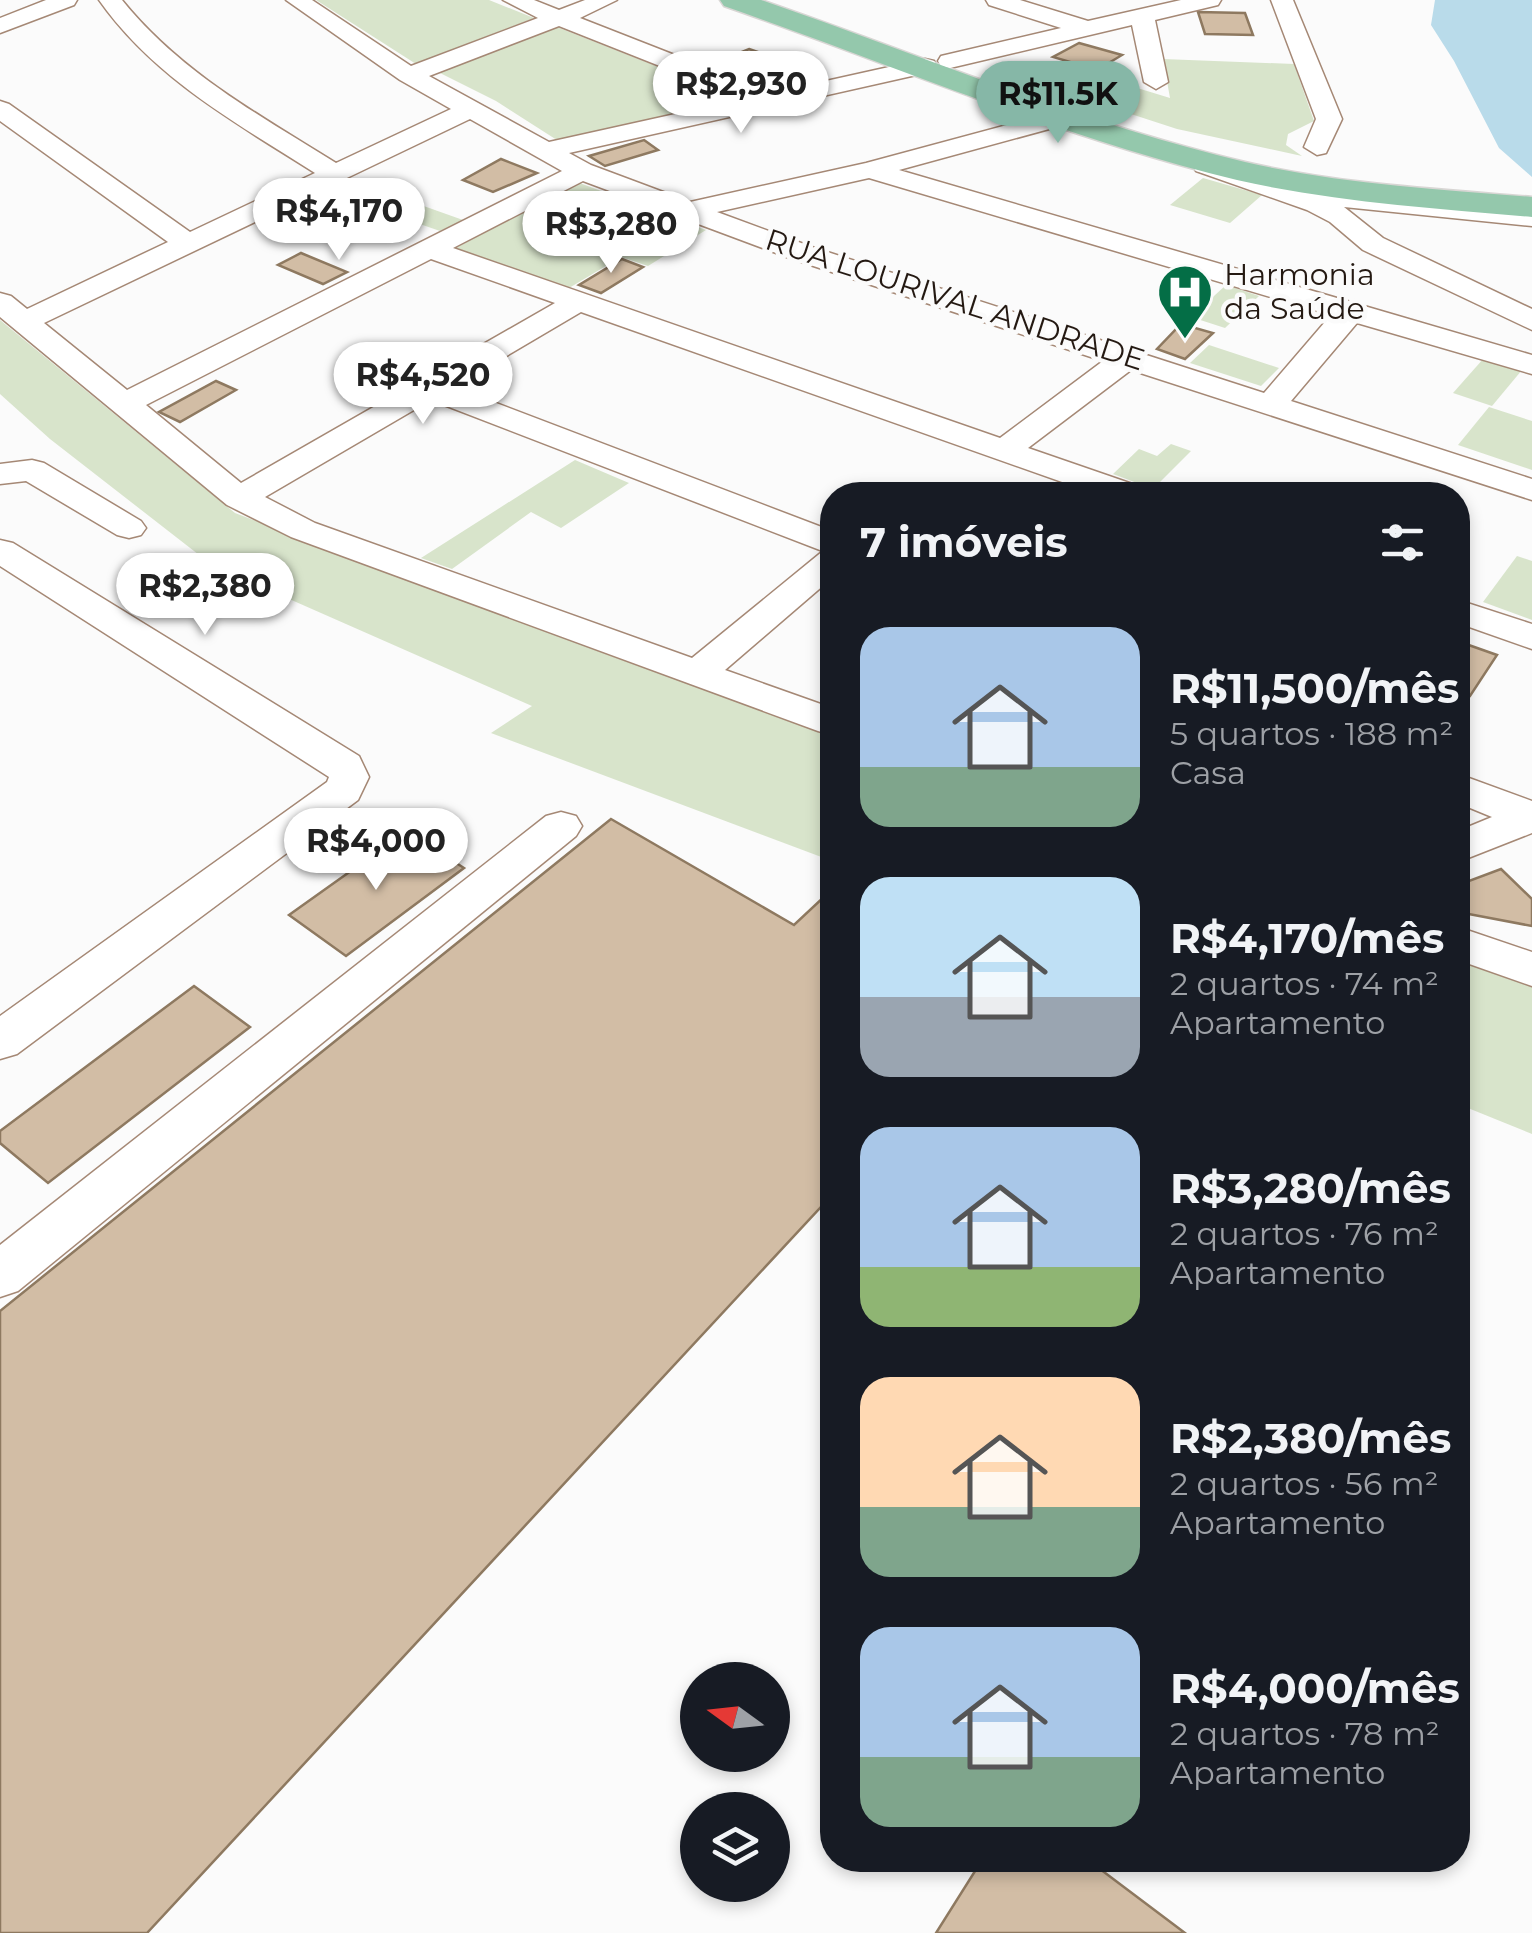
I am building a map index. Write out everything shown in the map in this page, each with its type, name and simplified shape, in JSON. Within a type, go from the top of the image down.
[{"type":"main road","points":[[734,0],[1240,152],[1404,187],[1532,192]]},
{"type":"main road","points":[[778,0],[1066,117],[1161,149],[1242,171],[1404,187],[1532,206]]},
{"type":"street","points":[[0,26],[66,0]]},
{"type":"street","points":[[110,0],[144,44],[176,71],[336,174]]},
{"type":"street","name":"RUA LOURIVAL ANDRADE","points":[[298,0],[410,75],[582,172],[802,253],[1532,490]]},
{"type":"street","points":[[514,0],[772,102]]},
{"type":"street","points":[[410,75],[606,0]]},
{"type":"street","points":[[996,0],[1084,28]]},
{"type":"street","points":[[543,150],[772,102],[1210,0]]},
{"type":"street","points":[[1282,0],[1329,119],[1317,147]]},
{"type":"street","points":[[1142,15],[1156,82]]},
{"type":"street","points":[[473,108],[188,244],[12,311],[122,406],[239,498],[303,530],[820,718]]},
{"type":"street","points":[[0,109],[188,244]]},
{"type":"street","points":[[689,210],[870,170],[1066,117]]},
{"type":"street","points":[[1161,149],[1340,216],[1373,244],[1532,321]]},
{"type":"street","points":[[870,170],[1532,366]]},
{"type":"street","points":[[122,406],[582,172]]},
{"type":"street","points":[[1286,193],[1532,218]]},
{"type":"street","points":[[432,250],[1095,482]]},
{"type":"street","points":[[239,498],[576,303]]},
{"type":"street","points":[[1271,404],[1349,313]]},
{"type":"street","points":[[1004,450],[1128,357]]},
{"type":"street","points":[[428,388],[820,537]]},
{"type":"street","points":[[0,474],[32,470],[129,528]]},
{"type":"street","points":[[0,551],[345,766],[349,777],[344,790],[0,1041]]},
{"type":"street","points":[[696,674],[820,570]]},
{"type":"street","points":[[1470,615],[1532,637]]},
{"type":"street","points":[[1470,793],[1532,817]]},
{"type":"street","points":[[1470,842],[1532,817]]},
{"type":"street","points":[[3,1268],[561,826]]},
{"type":"street","points":[[1470,947],[1532,969]]},
{"type":"green space","points":[[316,0],[489,0],[534,18],[416,64]]},
{"type":"green space","points":[[557,27],[740,99],[560,142],[496,101],[436,71]]},
{"type":"green space","points":[[1163,59],[1294,64],[1314,121],[1288,134],[1286,145],[1302,156],[1177,129],[1091,101],[1121,83],[1170,98]]},
{"type":"green space","points":[[1203,178],[1262,195],[1230,223],[1170,205]]},
{"type":"green space","points":[[577,182],[706,230],[648,266],[621,257],[569,288],[456,248]]},
{"type":"green space","points":[[404,199],[463,220],[440,231],[385,212]]},
{"type":"green space","points":[[1226,285],[1259,296],[1225,328],[1191,317]]},
{"type":"green space","points":[[0,320],[235,513],[820,731],[820,856],[491,733],[532,706],[212,565],[50,439],[0,394]]},
{"type":"green space","points":[[1209,345],[1279,368],[1261,386],[1190,363]]},
{"type":"green space","points":[[1484,358],[1522,370],[1492,406],[1453,393]]},
{"type":"green space","points":[[1489,407],[1532,421],[1532,470],[1458,445]]},
{"type":"green space","points":[[1171,444],[1191,451],[1160,482],[1134,482],[1113,474],[1139,449],[1157,456]]},
{"type":"green space","points":[[575,460],[629,483],[561,528],[531,512],[452,569],[421,558]]},
{"type":"green space","points":[[1517,556],[1532,561],[1532,620],[1483,602]]},
{"type":"green space","points":[[1470,962],[1532,984],[1532,1134],[1470,1109]]},
{"type":"water","points":[[1435,0],[1532,0],[1532,177],[1499,148],[1431,25]]},
{"type":"building","points":[[1198,12],[1245,13],[1253,35],[1205,34]]},
{"type":"building","points":[[1079,43],[1122,55],[1097,70],[1053,57]]},
{"type":"building","points":[[749,49],[770,56],[723,76],[702,68]]},
{"type":"building","points":[[1066,66],[1110,79],[1084,95],[1040,81]]},
{"type":"building","points":[[644,140],[658,150],[605,166],[589,156]]},
{"type":"building","points":[[501,159],[537,173],[493,192],[463,180]]},
{"type":"building","points":[[301,253],[347,272],[323,284],[278,265]]},
{"type":"building","points":[[622,259],[643,267],[601,293],[579,285]]},
{"type":"building","name":"Harmonia da Saúde","points":[[1181,324],[1213,333],[1185,359],[1157,349]]},
{"type":"building","points":[[216,381],[236,390],[180,422],[159,412]]},
{"type":"building","points":[[1470,645],[1497,655],[1470,696]]},
{"type":"building","points":[[611,819],[794,925],[820,901],[820,1208],[147,1933],[0,1933],[0,1311]]},
{"type":"building","points":[[407,831],[464,868],[346,956],[289,915]]},
{"type":"building","points":[[1501,869],[1532,899],[1532,926],[1470,914],[1470,881]]},
{"type":"building","points":[[194,986],[250,1027],[48,1183],[0,1143],[0,1131]]},
{"type":"building","points":[[974,1872],[1104,1872],[1185,1933],[936,1933]]},
{"type":"place","name":"Harmonia da Saúde","points":[[1185,341]]}]
